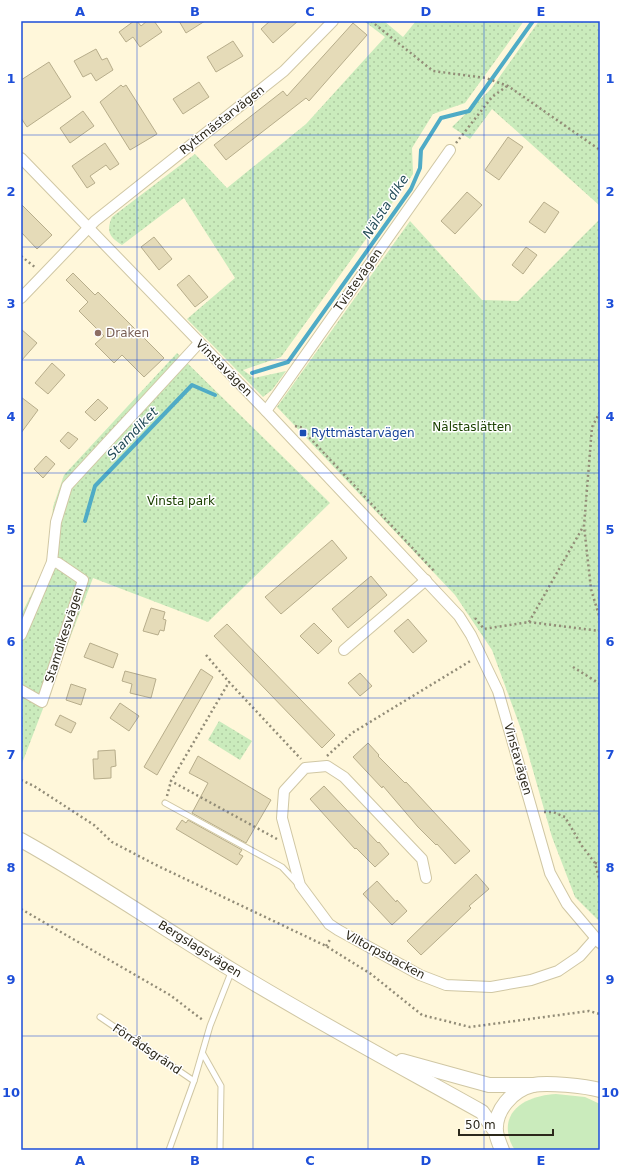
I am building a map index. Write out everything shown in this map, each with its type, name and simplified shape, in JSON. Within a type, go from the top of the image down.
[{"type":"main road","name":"Bergslagsvägen","points":[[21,840],[72,869],[232,970],[326,1026],[482,1112],[496,1132],[502,1150]]},
{"type":"main road","name":"Bergslagsvägen","points":[[381,1055],[489,1085],[584,1086],[600,1090]]},
{"type":"main road","name":"Bergslagsvägen","points":[[496,1132],[498,1115],[505,1103],[513,1095],[533,1085]]},
{"type":"street","name":"Ryttmästarvägen","points":[[21,298],[88,228],[284,71],[333,21]]},
{"type":"street","name":"Tvistevägen","points":[[266,411],[450,150]]},
{"type":"street","name":"Vinstavägen","points":[[21,158],[266,411],[459,616],[481,654],[498,691],[550,873],[567,904],[598,941]]},
{"type":"street","points":[[21,635],[52,562],[56,522],[67,486],[199,343]]},
{"type":"street","name":"Stamdikesvägen","points":[[21,690],[42,702],[82,580],[58,563],[52,562]]},
{"type":"street","points":[[344,650],[426,580]]},
{"type":"street","points":[[312,767],[327,766],[344,777],[422,859],[426,878]]},
{"type":"street","name":"Viltorpsbacken","points":[[312,767],[305,768],[284,791],[282,818],[300,886],[328,924],[420,975],[446,984],[491,987],[531,980],[558,971],[598,941]]},
{"type":"lane","name":"Viltorpsbacken","points":[[165,803],[282,867],[300,886]]},
{"type":"lane","name":"Förrådsgränd","points":[[169,1150],[203,1054],[210,1026],[232,970]]},
{"type":"lane","name":"Förrådsgränd","points":[[100,1017],[194,1081]]},
{"type":"lane","points":[[203,1054],[221,1086],[220,1150]]},
{"type":"path","points":[[371,21],[433,71],[486,78],[508,86],[600,150]]},
{"type":"path","points":[[450,150],[492,97],[508,86]]},
{"type":"path","points":[[21,256],[44,274]]},
{"type":"path","points":[[600,412],[592,427],[584,526],[591,589],[600,619]]},
{"type":"path","points":[[290,421],[295,426],[304,428],[309,437],[437,575]]},
{"type":"path","points":[[529,622],[584,526]]},
{"type":"path","points":[[473,617],[484,629],[529,622],[600,631]]},
{"type":"path","points":[[206,655],[229,682],[312,767],[352,733],[481,654]]},
{"type":"path","points":[[574,667],[600,684]]},
{"type":"path","points":[[165,803],[171,781],[229,682]]},
{"type":"path","points":[[21,780],[34,786],[94,825],[112,842],[156,865],[326,946],[371,974],[422,1015],[470,1027],[589,1011],[600,1014]]},
{"type":"path","points":[[171,781],[290,846]]},
{"type":"path","points":[[534,814],[553,812],[565,817],[582,846],[595,863],[600,882]]},
{"type":"path","points":[[595,863],[600,864]]},
{"type":"path","points":[[21,909],[170,995],[210,1026]]},
{"type":"green space","points":[[364,21],[384,21],[403,37],[416,21],[524,21],[465,103],[433,114],[412,148],[413,174],[281,357],[243,370],[254,378],[286,371],[272,390],[263,397],[187,319],[235,278],[184,198],[122,245],[114,239],[110,233],[110,222],[112,217],[195,154],[227,188],[306,124],[385,37]]},
{"type":"green space","points":[[539,21],[600,21],[600,206],[492,109],[470,139],[452,127],[491,89]]},
{"type":"green space","name":"Nälstaslätten","points":[[600,219],[600,922],[575,897],[552,837],[522,732],[492,650],[455,595],[277,407],[410,221],[482,300],[518,301]]},
{"type":"green space","name":"Vinsta park","points":[[177,353],[330,503],[208,622],[93,578],[21,766],[21,615],[49,559],[53,507],[64,475]]},
{"type":"green space","points":[[219,721],[252,741],[240,760],[208,740]]},
{"type":"green space","points":[[556,1094],[585,1097],[600,1104],[600,1150],[515,1150],[510,1142],[508,1123],[516,1108],[530,1099]]},
{"type":"building","points":[[134,21],[137,21],[141,26],[147,21],[154,21],[162,32],[140,47],[133,37],[126,42],[119,32]]},
{"type":"building","points":[[179,21],[205,21],[186,33]]},
{"type":"building","points":[[270,21],[298,21],[273,43],[261,29]]},
{"type":"building","points":[[353,23],[367,35],[309,101],[306,98],[226,160],[214,145],[283,91],[287,96]]},
{"type":"building","points":[[233,41],[243,56],[216,72],[207,57]]},
{"type":"building","points":[[96,49],[102,60],[107,58],[113,70],[96,81],[91,73],[83,77],[74,61]]},
{"type":"building","points":[[49,62],[71,97],[27,127],[21,118],[21,80]]},
{"type":"building","points":[[199,82],[209,97],[183,114],[173,99]]},
{"type":"building","points":[[121,85],[123,87],[126,85],[157,134],[130,150],[100,102]]},
{"type":"building","points":[[83,111],[94,126],[70,143],[60,128]]},
{"type":"building","points":[[508,137],[523,147],[499,180],[485,170]]},
{"type":"building","points":[[105,143],[119,164],[110,170],[106,165],[90,176],[95,183],[87,188],[72,166]]},
{"type":"building","points":[[467,192],[482,205],[455,234],[441,221]]},
{"type":"building","points":[[544,202],[559,212],[545,233],[529,222]]},
{"type":"building","points":[[21,204],[52,235],[37,249],[21,232]]},
{"type":"building","points":[[154,237],[172,259],[159,270],[141,247]]},
{"type":"building","points":[[526,247],[537,255],[523,274],[512,265]]},
{"type":"building","points":[[73,273],[95,295],[98,292],[164,358],[144,377],[122,355],[114,363],[95,344],[104,336],[79,311],[88,302],[66,280]]},
{"type":"building","points":[[189,275],[208,297],[195,307],[177,285]]},
{"type":"building","points":[[21,329],[37,343],[21,361]]},
{"type":"building","points":[[52,363],[65,375],[48,394],[35,383]]},
{"type":"building","points":[[21,397],[38,410],[21,433]]},
{"type":"building","points":[[98,399],[108,408],[95,421],[85,412]]},
{"type":"building","points":[[68,432],[78,439],[69,449],[60,441]]},
{"type":"building","points":[[46,456],[55,464],[43,478],[34,469]]},
{"type":"building","points":[[332,540],[347,558],[281,614],[265,597]]},
{"type":"building","points":[[371,576],[387,595],[348,628],[332,609]]},
{"type":"building","points":[[151,608],[165,612],[163,619],[166,620],[164,631],[160,630],[158,635],[143,631]]},
{"type":"building","points":[[408,619],[427,641],[413,653],[394,631]]},
{"type":"building","points":[[314,623],[332,641],[318,654],[300,636]]},
{"type":"building","points":[[227,624],[335,735],[322,748],[214,636]]},
{"type":"building","points":[[90,643],[118,654],[113,668],[84,657]]},
{"type":"building","points":[[201,669],[213,677],[157,775],[144,767]]},
{"type":"building","points":[[125,671],[156,679],[151,698],[130,693],[132,684],[122,681]]},
{"type":"building","points":[[360,673],[372,686],[360,696],[348,683]]},
{"type":"building","points":[[71,684],[86,689],[81,705],[66,700]]},
{"type":"building","points":[[120,703],[139,716],[129,731],[110,718]]},
{"type":"building","points":[[60,715],[76,723],[71,733],[55,725]]},
{"type":"building","points":[[368,743],[379,755],[378,756],[405,783],[406,782],[470,851],[455,864],[437,844],[436,845],[418,827],[383,786],[382,788],[353,757]]},
{"type":"building","points":[[115,750],[116,766],[111,767],[111,778],[94,779],[93,759],[98,759],[98,751]]},
{"type":"building","points":[[198,756],[271,800],[246,843],[192,813],[208,783],[189,773]]},
{"type":"building","points":[[324,786],[389,854],[375,867],[356,848],[355,849],[310,799]]},
{"type":"building","points":[[182,820],[186,823],[188,820],[242,850],[239,854],[243,856],[237,865],[176,829]]},
{"type":"building","points":[[476,874],[489,889],[469,906],[471,908],[421,955],[407,941]]},
{"type":"building","points":[[377,881],[396,902],[397,900],[407,911],[392,925],[363,894]]},
{"type":"waterway","name":"Nälsta dike","points":[[252,373],[288,362],[411,189],[420,168],[421,150],[441,118],[469,111],[533,21]]},
{"type":"waterway","name":"Stamdiket","points":[[85,521],[95,486],[192,385],[215,395]]},
{"type":"place","name":"Draken","points":[[98,333]]},
{"type":"place","name":"Ryttmästarvägen","points":[[303,433]]}]
